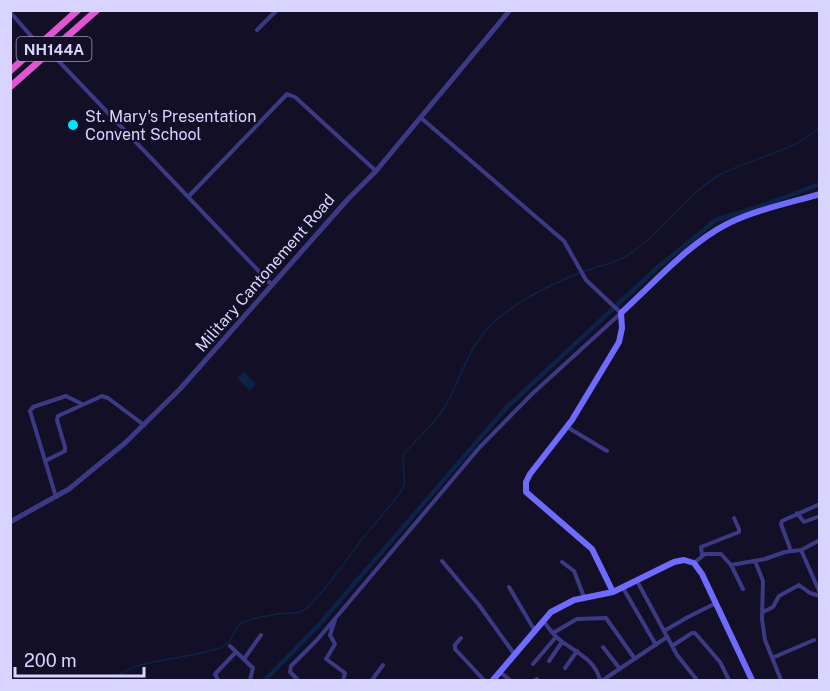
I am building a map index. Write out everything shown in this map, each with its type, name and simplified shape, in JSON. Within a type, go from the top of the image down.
[{"type":"highway","name":"NH144A","points":[[10,70],[78,10]]},
{"type":"highway","name":"NH144A","points":[[10,87],[97,10]]},
{"type":"main road","points":[[613,592],[592,549],[526,492],[525,482],[567,427],[619,342],[622,328],[619,312],[723,226],[741,218],[819,194]]},
{"type":"main road","points":[[493,681],[551,612],[573,600],[613,592],[674,561],[684,560],[694,563],[702,574],[752,681]]},
{"type":"street","points":[[19,10],[12,14],[39,45]]},
{"type":"street","points":[[257,30],[277,10]]},
{"type":"street","name":"Military Cantonement Road","points":[[10,522],[69,489],[99,466],[180,389],[375,171],[510,10]]},
{"type":"street","points":[[50,52],[273,286]]},
{"type":"street","points":[[189,196],[287,94],[295,97],[375,171]]},
{"type":"street","points":[[298,681],[290,672],[291,666],[317,640],[469,459],[532,394],[619,312],[582,275],[564,241],[419,117]]},
{"type":"street","points":[[56,496],[30,415],[32,408],[66,396],[82,404]]},
{"type":"street","points":[[45,461],[65,452],[57,417],[82,404],[105,396],[144,425]]},
{"type":"street","points":[[567,427],[606,451]]},
{"type":"street","points":[[791,551],[781,522],[819,504]]},
{"type":"street","points":[[798,513],[804,522],[819,516]]},
{"type":"street","points":[[702,555],[701,546],[739,532],[740,529],[734,518]]},
{"type":"street","points":[[731,566],[801,550],[819,540]]},
{"type":"street","points":[[801,550],[819,595]]},
{"type":"street","points":[[694,563],[702,555],[719,554],[726,558],[743,589]]},
{"type":"street","points":[[442,561],[516,655]]},
{"type":"street","points":[[755,561],[763,581],[765,640],[782,681]]},
{"type":"street","points":[[562,562],[574,571],[584,598]]},
{"type":"street","points":[[636,580],[672,646],[697,681]]},
{"type":"street","points":[[763,612],[773,607],[779,596],[799,585],[810,593],[819,595]]},
{"type":"street","points":[[509,587],[536,631]]},
{"type":"street","points":[[622,587],[656,645]]},
{"type":"street","points":[[664,631],[688,616],[716,603]]},
{"type":"street","points":[[337,616],[330,634],[335,644],[326,659],[345,673],[343,681]]},
{"type":"street","points":[[533,664],[554,635],[577,619],[606,618],[635,659]]},
{"type":"street","points":[[544,622],[562,642],[587,658],[602,681],[668,637]]},
{"type":"street","points":[[672,646],[695,633],[720,662],[729,681]]},
{"type":"street","points":[[244,659],[261,635]]},
{"type":"street","points":[[461,638],[455,645],[455,649],[484,681]]},
{"type":"street","points":[[772,658],[814,640]]},
{"type":"street","points":[[549,661],[562,642]]},
{"type":"street","points":[[230,646],[254,669],[250,681]]},
{"type":"street","points":[[603,647],[620,669]]},
{"type":"street","points":[[565,668],[577,651]]},
{"type":"street","points":[[218,681],[215,674],[236,652]]},
{"type":"street","points":[[372,681],[383,665]]},
{"type":"street","points":[[501,673],[510,681]]},
{"type":"water","points":[[244,372],[256,384],[250,391],[237,378]]},
{"type":"waterway","points":[[115,680],[135,667],[222,647],[229,642],[236,629],[246,621],[270,615],[299,612],[306,608],[332,580],[401,492],[404,481],[404,454],[443,410],[467,359],[479,339],[495,321],[544,289],[582,272],[625,257],[718,176],[784,149],[809,136],[820,127]]},
{"type":"waterway","points":[[265,680],[317,627],[506,408],[658,267],[716,220],[820,184]]},
{"type":"place","name":"St. Mary's Presentation Convent School","points":[[73,125]]}]
